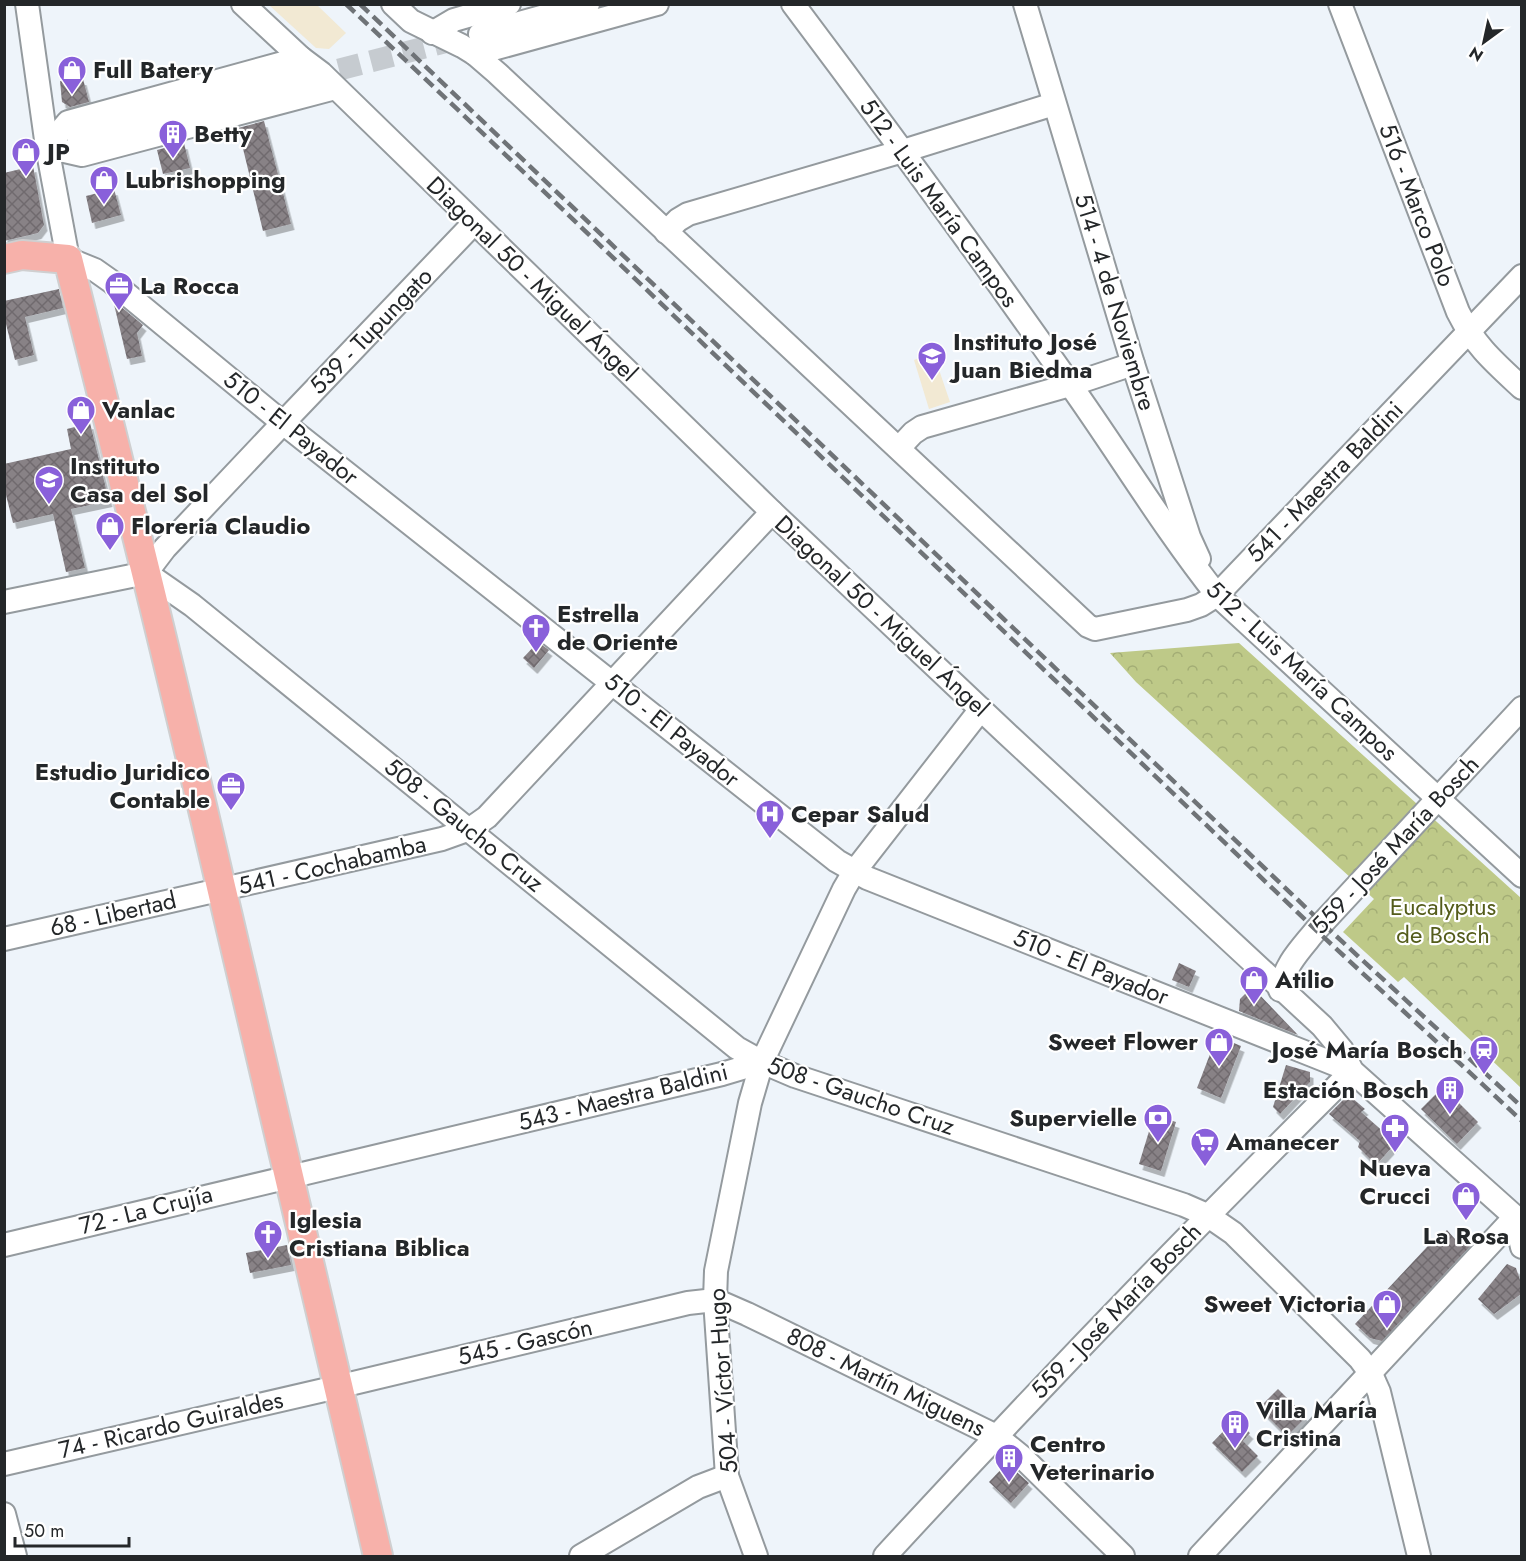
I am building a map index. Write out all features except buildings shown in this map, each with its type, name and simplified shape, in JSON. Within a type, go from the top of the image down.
[{"type":"main road","points":[[4,259],[22,255],[57,259]]},
{"type":"main road","points":[[4,277],[26,272],[57,259]]},
{"type":"main road","points":[[57,259],[146,573],[378,1557]]},
{"type":"street","points":[[27,4],[48,147],[57,259]]},
{"type":"street","name":"Diagonal 50 - Miguel Ángel","points":[[243,4],[304,68],[313,65],[772,512],[1334,1040],[1342,1050],[1352,1071],[1518,1220]]},
{"type":"street","points":[[393,4],[411,21],[432,33],[447,39],[478,44],[657,4]]},
{"type":"street","points":[[432,33],[454,12],[509,4]]},
{"type":"street","points":[[478,44],[588,4]]},
{"type":"street","name":"512 - Luis María Campos","points":[[793,4],[903,151],[1070,385],[1176,542],[1217,595],[1521,876]]},
{"type":"street","name":"514 - 4 de Noviembre","points":[[1025,4],[1133,364],[1189,537],[1217,595]]},
{"type":"street","name":"516 - Marco Polo","points":[[1340,4],[1458,312],[1468,333],[1482,351],[1521,388]]},
{"type":"street","points":[[478,44],[497,72],[899,448],[922,427],[1070,385],[1133,364]]},
{"type":"street","points":[[48,147],[68,122],[304,68]]},
{"type":"street","points":[[48,147],[83,134],[180,109],[304,68]]},
{"type":"street","points":[[48,147],[82,155],[335,88]]},
{"type":"street","points":[[666,232],[688,214],[1054,104]]},
{"type":"street","name":"539 - Tupungato","points":[[146,573],[165,548],[474,223]]},
{"type":"street","name":"510 - El Payador","points":[[57,259],[88,267],[112,282],[283,423],[837,861],[854,872],[1352,1071]]},
{"type":"street","name":"541 - Maestra Baldini","points":[[899,448],[1079,618],[1095,629],[1187,610],[1217,595],[1521,276]]},
{"type":"street","name":"541 - Cochabamba","points":[[222,890],[442,839],[470,829],[487,817],[772,512]]},
{"type":"street","points":[[4,602],[146,573]]},
{"type":"street","name":"508 - Gaucho Cruz","points":[[146,573],[192,605],[737,1048],[795,1076],[1184,1205],[1207,1215],[1233,1233],[1360,1359],[1371,1374],[1384,1408],[1419,1557]]},
{"type":"street","name":"559 - José María Bosch","points":[[1280,990],[1287,969],[1316,930],[1521,708]]},
{"type":"street","name":"543 - Maestra Baldini","points":[[288,1176],[722,1074],[762,1062],[854,872],[981,709]]},
{"type":"street","name":"68 - Libertad","points":[[4,939],[222,890]]},
{"type":"street","name":"504 - Víctor Hugo","points":[[756,1557],[727,1476],[715,1300],[716,1271],[750,1103],[762,1062]]},
{"type":"street","name":"559 - José María Bosch","points":[[885,1557],[996,1436],[1207,1215],[1352,1071]]},
{"type":"street","name":"72 - La Crujía","points":[[4,1245],[288,1176]]},
{"type":"street","points":[[1518,1220],[1521,1247]]},
{"type":"street","points":[[1200,1557],[1518,1220]]},
{"type":"street","name":"545 - Gascón","points":[[337,1387],[688,1303],[715,1300]]},
{"type":"street","name":"808 - Martín Miguens","points":[[715,1300],[996,1436],[1022,1457],[1123,1557]]},
{"type":"street","name":"74 - Ricardo Guiraldes","points":[[4,1464],[337,1387]]},
{"type":"street","points":[[581,1557],[698,1487],[727,1476]]},
{"type":"street","points":[[4,1514],[15,1557]]},
{"type":"shaded area","points":[[269,5],[317,5],[346,33],[329,49],[316,48]]},
{"type":"shaded area","name":"Instituto José Juan Biedma","points":[[933,352],[950,402],[929,409],[914,360]]},
{"type":"green space","name":"Eucalyptus de Bosch","points":[[1239,643],[1521,898],[1521,1088],[1404,977],[1398,982],[1343,932],[1374,899],[1136,682],[1110,653]]},
{"type":"tunnel","points":[[307,78],[465,37]]},
{"type":"railway","points":[[346,4],[1316,930],[1522,1121]]},
{"type":"railway","points":[[360,4],[1322,923],[1522,1107]]},
{"type":"place","name":"Full Batery","points":[[72,96]]},
{"type":"place","name":"Betty","points":[[173,160]]},
{"type":"place","name":"JP","points":[[26,178]]},
{"type":"place","name":"Lubrishopping","points":[[104,206]]},
{"type":"place","name":"La Rocca","points":[[119,312]]},
{"type":"place","name":"Instituto José Juan Biedma","points":[[932,382]]},
{"type":"place","name":"Vanlac","points":[[81,436]]},
{"type":"place","name":"Instituto Casa del Sol","points":[[49,506]]},
{"type":"place","name":"Floreria Claudio","points":[[110,552]]},
{"type":"place","name":"Estrella de Oriente","points":[[536,654]]},
{"type":"place","name":"Estudio Juridico Contable","points":[[231,812]]},
{"type":"place","name":"Cepar Salud","points":[[770,840]]},
{"type":"place","name":"Atilio","points":[[1254,1006]]},
{"type":"place","name":"Sweet Flower","points":[[1219,1068]]},
{"type":"place","name":"José María Bosch","points":[[1484,1076]]},
{"type":"place","name":"Estación Bosch","points":[[1450,1116]]},
{"type":"place","name":"Supervielle","points":[[1158,1144]]},
{"type":"place","name":"Nueva Crucci","points":[[1395,1154]]},
{"type":"place","name":"Amanecer","points":[[1205,1168]]},
{"type":"place","name":"La Rosa","points":[[1466,1222]]},
{"type":"place","name":"Iglesia Cristiana Biblica","points":[[268,1260]]},
{"type":"place","name":"Sweet Victoria","points":[[1387,1330]]},
{"type":"place","name":"Villa María Cristina","points":[[1235,1450]]},
{"type":"place","name":"Centro Veterinario","points":[[1009,1484]]}]
